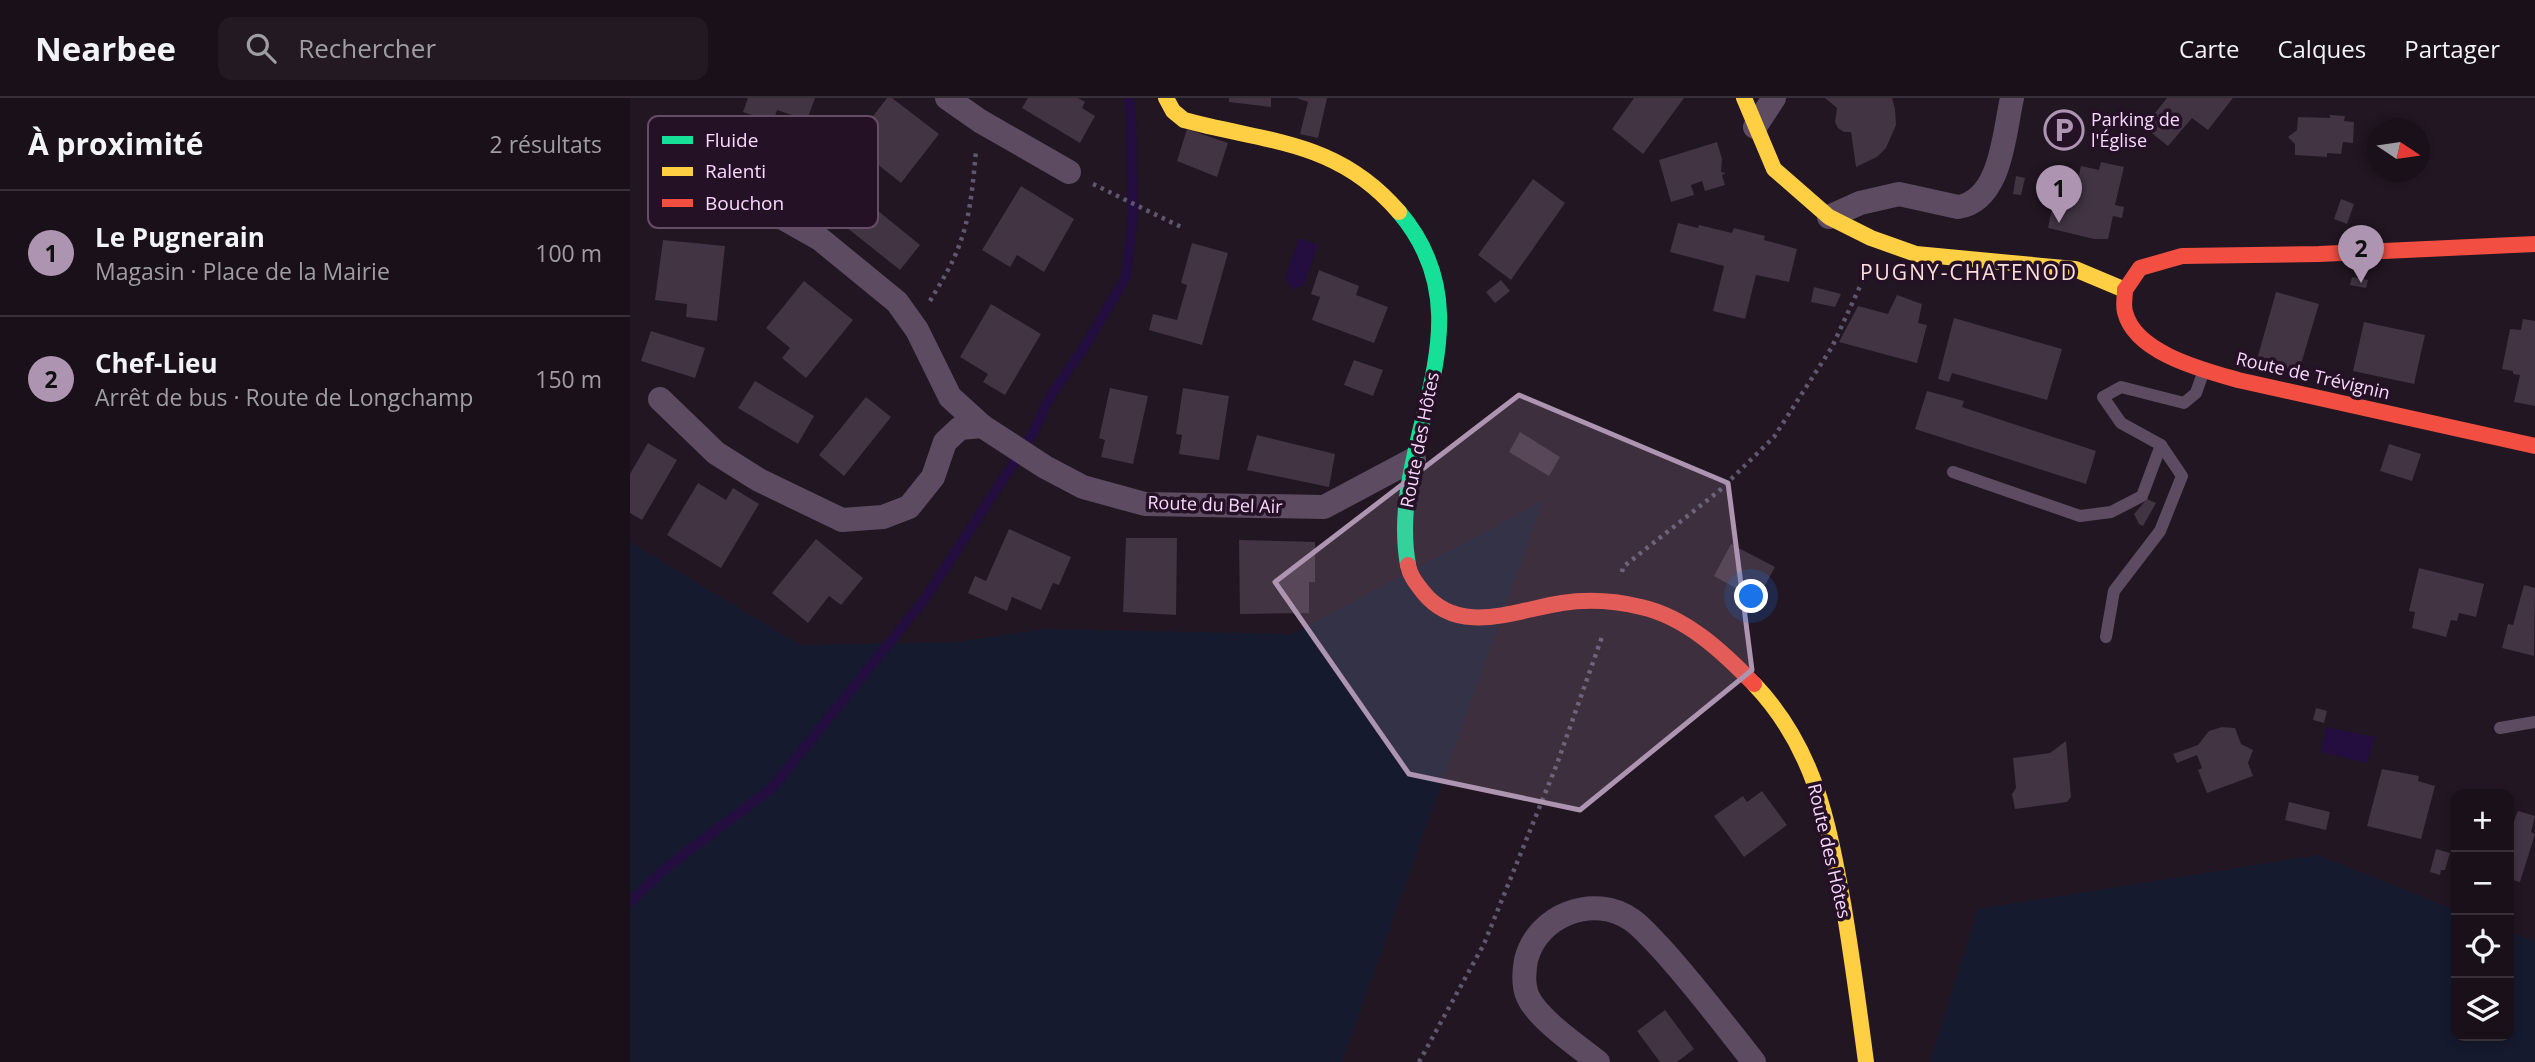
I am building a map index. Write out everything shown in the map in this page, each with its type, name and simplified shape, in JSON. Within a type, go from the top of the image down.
[{"type":"street","points":[[947,98],[980,121],[1069,172]]},
{"type":"street","name":"Route des Hôtes","points":[[1166,98],[1173,111],[1184,120],[1321,153],[1342,163],[1364,178],[1394,206],[1417,236],[1433,270],[1440,308],[1439,349],[1413,459],[1404,522],[1410,577],[1428,600],[1461,619],[1482,620],[1586,601],[1647,608],[1671,617],[1706,638],[1765,696],[1790,728],[1821,798],[1834,853],[1849,936],[1866,1062]]},
{"type":"street","points":[[1744,98],[1774,169],[1829,216],[1871,238],[1916,254],[2075,269],[2125,290],[2140,268],[2182,256],[2319,254],[2535,244]]},
{"type":"street","points":[[1755,127],[1774,98]]},
{"type":"street","points":[[1829,216],[1860,204],[1899,194],[1958,206],[1977,200],[1998,167],[2011,98]]},
{"type":"street","name":"Route du Bel Air","points":[[800,228],[820,239],[897,302],[917,330],[950,397],[982,426],[1004,441],[1083,487],[1145,504],[1324,506],[1413,459]]},
{"type":"street","name":"Route de Trévignin","points":[[2125,290],[2125,313],[2139,336],[2168,356],[2204,370],[2238,380],[2535,446]]},
{"type":"street","points":[[660,399],[716,453],[760,480],[842,520],[883,517],[909,507],[933,477],[945,442],[960,428],[982,426]]},
{"type":"street","points":[[1598,1062],[1549,1023],[1528,997],[1524,972],[1529,950],[1537,933],[1556,918],[1581,908],[1608,909],[1632,920],[1683,972],[1754,1062]]},
{"type":"lane","points":[[2106,637],[2114,591],[2160,531],[2182,476],[2161,445],[2121,422],[2104,397],[2121,387],[2184,403],[2196,393],[2204,370]]},
{"type":"lane","points":[[1953,471],[2080,516],[2111,512],[2142,496],[2161,445]]},
{"type":"lane","points":[[2500,727],[2535,722]]},
{"type":"path","points":[[917,330],[961,242],[971,198],[980,121]]},
{"type":"path","points":[[1092,184],[1181,227]]},
{"type":"highlighted area","points":[[1519,395],[1728,483],[1752,670],[1580,810],[1409,774],[1275,582]]},
{"type":"shaded area","points":[[1299,238],[1318,245],[1304,285],[1293,289],[1285,278]]},
{"type":"shaded area","points":[[1543,501],[1342,1062],[630,1062],[630,542],[800,645],[957,642],[1044,629],[1292,634]]},
{"type":"shaded area","points":[[2326,727],[2375,737],[2367,763],[2321,752]]},
{"type":"shaded area","points":[[2318,855],[2451,908],[2451,1041],[2514,1041],[2514,933],[2535,941],[2535,1062],[1930,1062],[1978,909]]},
{"type":"building","points":[[748,98],[815,98],[808,116],[795,116],[777,110],[775,116],[755,116],[743,112]]},
{"type":"building","points":[[887,98],[892,98],[939,134],[901,183],[878,165],[878,116],[873,116]]},
{"type":"building","points":[[1028,98],[1078,98],[1085,102],[1082,108],[1095,116],[1080,143],[1022,108]]},
{"type":"building","points":[[1229,98],[1271,98],[1271,107],[1229,102]]},
{"type":"building","points":[[1297,98],[1327,98],[1318,138],[1300,134],[1308,102]]},
{"type":"building","points":[[1634,98],[1684,98],[1643,154],[1612,129]]},
{"type":"building","points":[[1825,98],[1892,98],[1896,125],[1886,148],[1877,157],[1856,167],[1851,132],[1838,128],[1835,122],[1837,108]]},
{"type":"building","points":[[2167,98],[2233,98],[2208,130],[2192,118],[2168,146],[2144,127]]},
{"type":"building","points":[[2330,115],[2345,116],[2344,121],[2354,122],[2353,143],[2343,142],[2341,154],[2327,153],[2327,157],[2295,155],[2295,144],[2288,137],[2297,130],[2298,117],[2330,118]]},
{"type":"building","points":[[1187,129],[1228,143],[1217,177],[1177,161]]},
{"type":"building","points":[[1717,142],[1722,159],[1721,172],[1726,173],[1722,175],[1725,185],[1705,191],[1702,181],[1691,185],[1694,195],[1671,202],[1659,160]]},
{"type":"building","points":[[2101,162],[2124,167],[2115,205],[2124,207],[2122,218],[2113,216],[2108,239],[2094,239],[2048,228],[2056,189],[2060,185],[2076,189],[2081,166],[2099,170]]},
{"type":"building","points":[[2016,176],[2025,178],[2021,195],[2013,194]]},
{"type":"building","points":[[1533,179],[1565,203],[1511,280],[1478,255]]},
{"type":"building","points":[[1021,186],[1074,219],[1044,272],[1017,255],[1010,267],[982,250]]},
{"type":"building","points":[[2341,199],[2354,204],[2347,224],[2334,219]]},
{"type":"building","points":[[878,211],[920,245],[900,270],[847,228],[878,228]]},
{"type":"building","points":[[1678,223],[1732,233],[1734,228],[1765,236],[1764,240],[1797,249],[1789,282],[1756,275],[1745,319],[1713,311],[1724,266],[1670,252]]},
{"type":"building","points":[[663,240],[725,246],[717,321],[686,317],[687,304],[655,300]]},
{"type":"building","points":[[1192,243],[1228,253],[1202,345],[1149,330],[1153,314],[1177,320],[1187,285],[1181,283]]},
{"type":"building","points":[[1319,270],[1359,286],[1356,295],[1388,307],[1374,343],[1312,320],[1320,297],[1311,294]]},
{"type":"building","points":[[2352,277],[2368,280],[2366,288],[2350,285]]},
{"type":"building","points":[[1501,280],[1510,291],[1495,303],[1486,292]]},
{"type":"building","points":[[804,281],[853,320],[806,378],[782,358],[790,348],[766,328]]},
{"type":"building","points":[[1814,287],[1841,294],[1835,307],[1811,302]]},
{"type":"building","points":[[2276,292],[2319,304],[2298,374],[2256,363]]},
{"type":"building","points":[[1897,295],[1922,304],[1918,323],[1927,325],[1917,363],[1839,342],[1858,306],[1888,314]]},
{"type":"building","points":[[991,304],[1041,334],[1005,395],[983,382],[988,374],[960,357]]},
{"type":"building","points":[[1954,318],[2062,349],[2047,400],[1952,373],[1949,382],[1938,379]]},
{"type":"building","points":[[2523,319],[2535,321],[2535,406],[2514,402],[2520,375],[2502,369],[2510,329],[2521,330]]},
{"type":"building","points":[[2364,322],[2425,335],[2414,384],[2353,371]]},
{"type":"building","points":[[651,331],[705,348],[695,378],[641,361]]},
{"type":"building","points":[[1354,360],[1383,370],[1373,396],[1344,385]]},
{"type":"building","points":[[755,381],[814,416],[798,444],[738,408]]},
{"type":"building","points":[[1110,388],[1148,396],[1133,464],[1101,457],[1105,440],[1099,438]]},
{"type":"building","points":[[1183,388],[1229,396],[1219,460],[1179,454],[1182,435],[1176,434]]},
{"type":"building","points":[[1927,391],[1964,401],[1962,407],[2096,451],[2086,484],[1915,429]]},
{"type":"building","points":[[866,397],[891,417],[844,476],[819,455]]},
{"type":"building","points":[[1520,432],[1560,457],[1549,476],[1509,452]]},
{"type":"building","points":[[1257,435],[1335,454],[1329,487],[1247,470]]},
{"type":"building","points":[[648,443],[677,460],[642,520],[630,513],[630,474]]},
{"type":"building","points":[[2389,444],[2421,454],[2412,481],[2380,471]]},
{"type":"building","points":[[698,483],[726,500],[733,488],[759,504],[721,568],[667,535]]},
{"type":"building","points":[[2147,499],[2156,503],[2143,526],[2134,514]]},
{"type":"building","points":[[1009,529],[1071,557],[1059,585],[1053,583],[1041,610],[1012,597],[1007,611],[968,593],[975,576],[986,581]]},
{"type":"building","points":[[1126,538],[1177,538],[1176,615],[1123,612]]},
{"type":"building","points":[[816,539],[863,578],[841,605],[829,596],[808,623],[772,593]]},
{"type":"building","points":[[1239,540],[1315,542],[1315,582],[1309,582],[1309,613],[1240,614]]},
{"type":"building","points":[[1731,544],[1775,567],[1757,600],[1714,576]]},
{"type":"building","points":[[2419,568],[2484,584],[2476,617],[2459,613],[2457,621],[2451,620],[2446,637],[2412,628],[2415,612],[2409,611]]},
{"type":"building","points":[[2524,585],[2535,588],[2534,656],[2502,648],[2508,624],[2513,625]]},
{"type":"building","points":[[2316,708],[2327,711],[2324,723],[2313,720]]},
{"type":"building","points":[[2222,727],[2235,728],[2241,744],[2253,750],[2248,763],[2253,776],[2207,793],[2198,770],[2202,768],[2197,755],[2177,763],[2173,754],[2198,745],[2209,731]]},
{"type":"building","points":[[2066,741],[2071,797],[2067,802],[2015,809],[2012,794],[2016,788],[2013,758],[2050,753]]},
{"type":"building","points":[[2382,769],[2419,776],[2418,781],[2435,786],[2421,839],[2367,826]]},
{"type":"building","points":[[1762,791],[1787,825],[1744,857],[1714,816],[1743,796],[1747,802]]},
{"type":"building","points":[[2289,802],[2330,812],[2326,830],[2285,820]]},
{"type":"building","points":[[2518,811],[2535,816],[2531,832],[2535,834],[2520,882],[2514,880],[2514,821]]},
{"type":"building","points":[[2436,849],[2450,853],[2445,870],[2441,870],[2440,875],[2430,872]]},
{"type":"building","points":[[1665,1010],[1694,1049],[1677,1062],[1660,1062],[1637,1031]]},
{"type":"waterway","points":[[630,902],[667,867],[772,788],[924,600],[1032,435],[1050,397],[1087,343],[1126,277],[1133,215],[1129,98]]},
{"type":"traffic: fast","points":[[1399,212],[1426,255],[1438,297],[1438,341],[1411,473],[1405,519],[1408,565]]},
{"type":"traffic: slow","points":[[1166,98],[1173,111],[1184,120],[1273,140],[1326,157],[1351,170],[1375,188],[1399,212]]},
{"type":"traffic: slow","points":[[1744,98],[1774,169],[1829,217],[1871,238],[1916,254],[2075,269],[2125,290]]},
{"type":"traffic: slow","points":[[1754,684],[1791,733],[1805,759],[1824,814],[1843,903],[1866,1062]]},
{"type":"traffic: jam","points":[[2125,290],[2140,268],[2182,256],[2319,254],[2535,244]]},
{"type":"traffic: jam","points":[[2125,290],[2124,309],[2131,326],[2142,339],[2172,358],[2190,365],[2238,380],[2535,446]]},
{"type":"traffic: jam","points":[[1408,565],[1410,573],[1423,592],[1437,606],[1453,614],[1488,617],[1582,601],[1622,603],[1658,612],[1703,637],[1754,684]]},
{"type":"place","name":"Parking de l'Église","points":[[2064,130]]},
{"type":"place","name":"Le Pugnerain","points":[[2059,223]]},
{"type":"place","name":"Chef-Lieu","points":[[2361,283]]},
{"type":"district","name":"PUGNY-CHATENOD","points":[[1969,273]]}]
